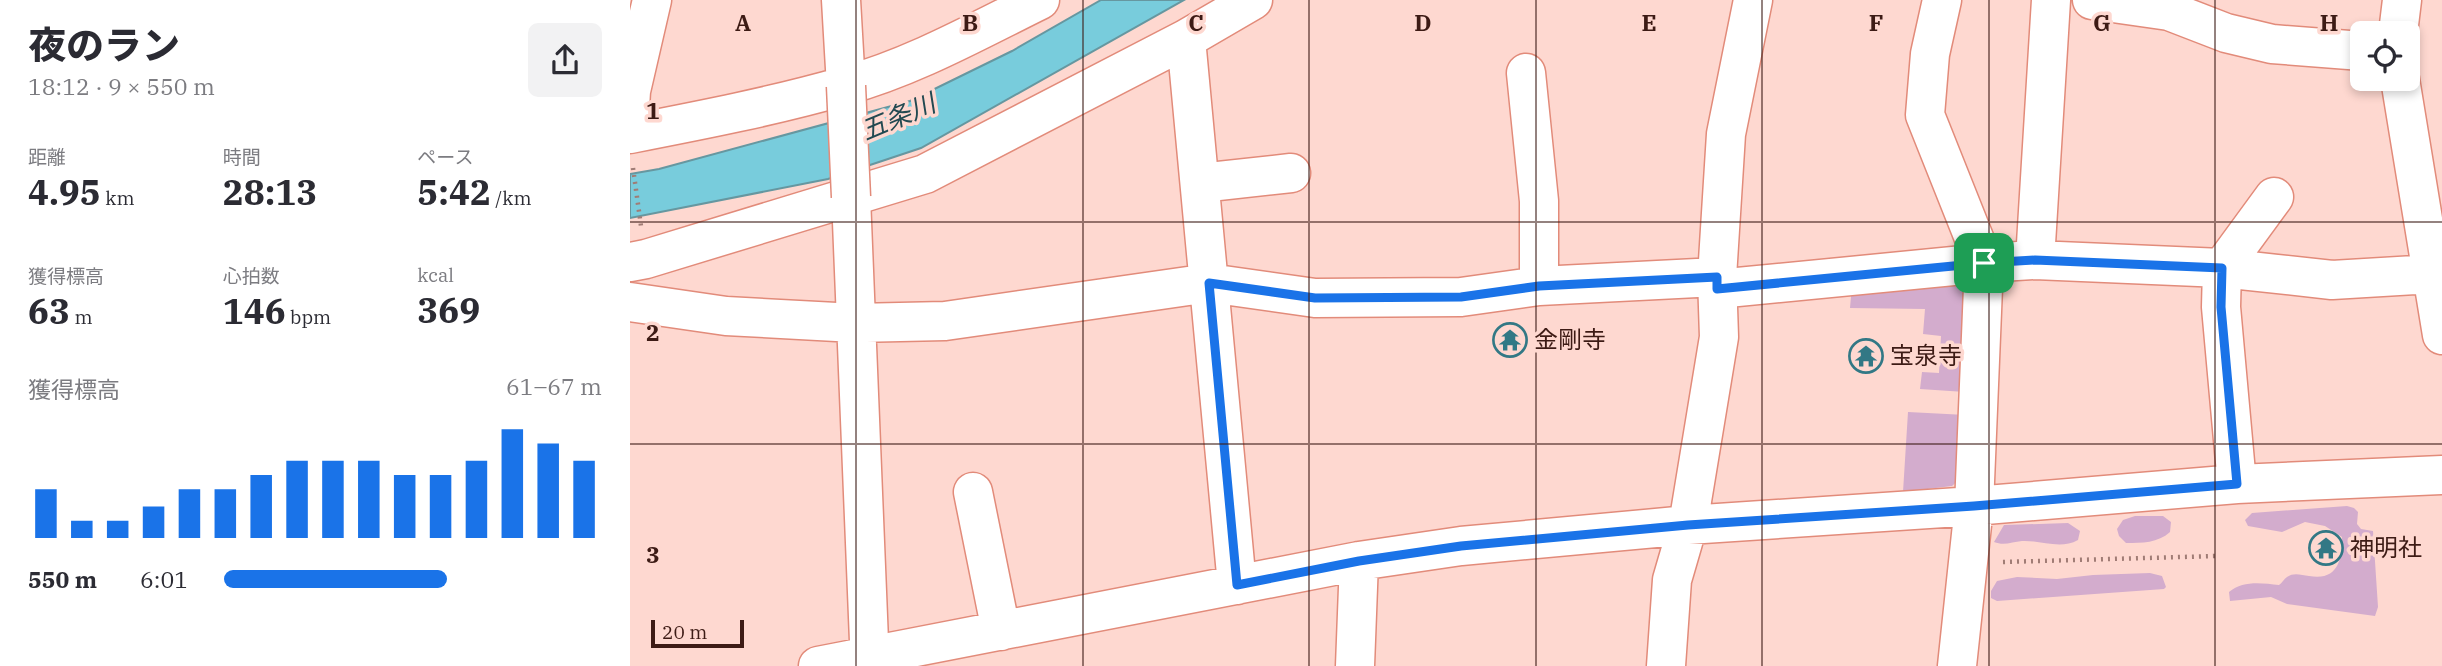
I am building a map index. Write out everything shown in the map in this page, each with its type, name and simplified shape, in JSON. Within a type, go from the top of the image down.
[{"type":"street","points":[[630,108],[631,91],[652,0]]},
{"type":"street","points":[[841,0],[870,661]]},
{"type":"street","points":[[631,147],[740,112],[846,86],[917,60],[1040,0]]},
{"type":"street","points":[[1253,0],[1186,39],[925,174],[850,197],[637,253],[630,302],[726,316],[855,323],[945,321],[1209,283],[1315,298],[1461,297],[1539,286],[1717,283],[2035,260],[2222,268],[2332,280],[2436,284]]},
{"type":"street","points":[[1666,666],[1672,580],[1688,525],[1719,337],[1717,283],[1726,134],[1753,0]]},
{"type":"street","points":[[1942,0],[1930,54],[1925,115],[1984,263],[1974,506],[1957,666]]},
{"type":"street","points":[[2035,260],[2051,0]]},
{"type":"street","points":[[2092,0],[2169,11],[2225,33],[2272,44],[2350,50]]},
{"type":"street","points":[[2399,21],[2402,0]]},
{"type":"street","points":[[1186,39],[1237,585]]},
{"type":"street","points":[[1527,73],[1539,201],[1539,286]]},
{"type":"street","points":[[2402,91],[2436,284],[2442,335]]},
{"type":"street","points":[[1199,183],[1291,173]]},
{"type":"street","points":[[2237,484],[2221,307],[2222,268],[2274,197]]},
{"type":"street","points":[[818,666],[870,661],[1001,631],[1359,561],[1461,546],[1688,525],[1974,506],[2237,484],[2442,475]]},
{"type":"street","points":[[973,492],[1001,631]]},
{"type":"street","points":[[1355,666],[1359,561]]},
{"type":"path","points":[[631,147],[637,253]]},
{"type":"path","points":[[1967,563],[2217,556]]},
{"type":"shaded area","points":[[1965,275],[1965,392],[1920,389],[1922,372],[1939,373],[1941,336],[1923,334],[1925,309],[1850,308],[1852,285]]},
{"type":"shaded area","points":[[1908,412],[1966,415],[1961,478],[1952,486],[1903,492]]},
{"type":"shaded area","points":[[2347,506],[2358,512],[2357,524],[2361,529],[2373,531],[2378,607],[2375,616],[2287,604],[2271,597],[2230,601],[2229,592],[2240,586],[2253,583],[2279,585],[2295,574],[2319,577],[2326,575],[2336,567],[2341,554],[2342,537],[2325,526],[2305,522],[2282,532],[2248,526],[2245,520],[2252,513]]},
{"type":"shaded area","points":[[2135,516],[2163,516],[2171,522],[2170,532],[2155,540],[2126,543],[2119,536],[2117,529],[2123,520]]},
{"type":"shaded area","points":[[2068,523],[2080,531],[2078,540],[2071,543],[1994,542],[2004,525]]},
{"type":"shaded area","points":[[2150,573],[2162,576],[2166,587],[2164,589],[1997,601],[1991,598],[1991,591],[1997,581],[2017,577],[2057,579]]},
{"type":"water","name":"五条川","points":[[1101,0],[1184,0],[921,148],[828,179],[630,218],[630,174],[659,169],[910,101],[1012,51]]},
{"type":"place","name":"金剛寺","points":[[1510,340]]},
{"type":"place","name":"宝泉寺","points":[[1866,356]]},
{"type":"place","name":"神明社","points":[[2326,548]]},
{"type":"route","points":[[2035,260],[2222,268],[2221,307],[2237,484],[1974,506],[1688,525],[1461,546],[1359,561],[1237,585],[1209,283],[1315,298],[1461,297],[1539,286],[1717,277],[1717,289],[1984,263],[2035,260]]}]
